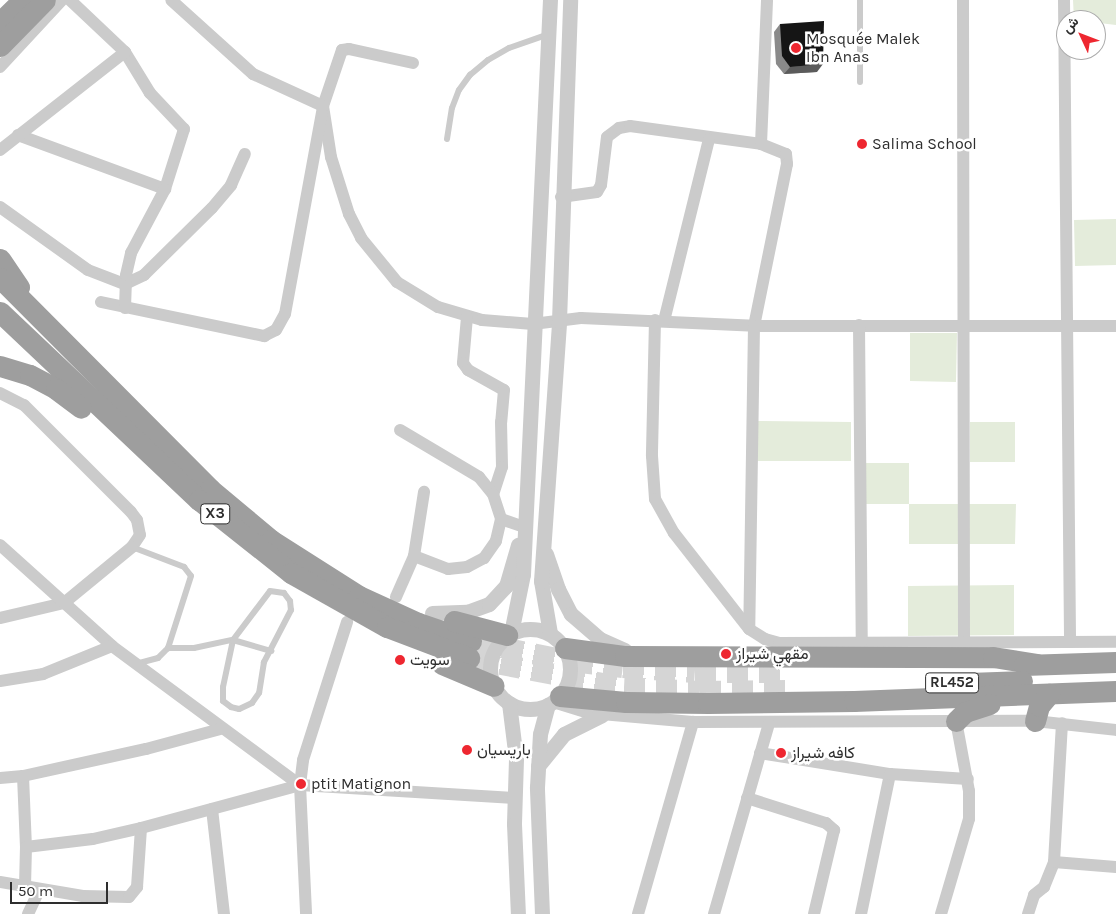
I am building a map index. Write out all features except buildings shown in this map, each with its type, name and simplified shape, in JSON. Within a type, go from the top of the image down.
[{"type":"highway","points":[[0,22],[23,0]]},
{"type":"highway","points":[[0,46],[45,0]]},
{"type":"highway","points":[[0,259],[39,318]]},
{"type":"highway","name":"X3","points":[[0,278],[171,450],[240,515],[328,578],[470,650],[414,639],[321,592],[238,534],[172,475],[0,312]]},
{"type":"highway","points":[[0,366],[30,375],[56,389],[126,445],[172,475]]},
{"type":"highway","points":[[171,450],[270,525],[342,571],[432,613],[475,629],[509,634]]},
{"type":"highway","points":[[199,500],[215,525],[246,555],[301,595],[347,622],[494,686]]},
{"type":"highway","points":[[558,640],[610,656],[993,656],[1037,664]]},
{"type":"highway","name":"RL452","points":[[1116,662],[1037,664],[787,681],[1116,678]]},
{"type":"highway","points":[[554,701],[708,703],[1003,696],[1116,691]]},
{"type":"highway","points":[[1035,721],[1039,706],[1049,694]]},
{"type":"highway","points":[[956,721],[965,712],[989,705],[1003,696]]},
{"type":"street","points":[[0,67],[62,0]]},
{"type":"street","points":[[70,0],[125,52],[150,93],[184,129],[165,189],[131,253],[125,284],[125,308]]},
{"type":"street","points":[[171,0],[253,74],[323,106]]},
{"type":"street","points":[[550,0],[550,33],[533,324],[522,584],[509,634],[493,653],[490,670],[494,686],[509,703],[528,709],[554,701],[602,715],[693,722],[769,724],[1035,721],[1116,730]]},
{"type":"street","points":[[542,914],[537,768],[540,734],[554,701],[570,678],[569,657],[558,640],[542,598],[543,548],[559,321],[561,197],[570,0]]},
{"type":"street","points":[[761,144],[767,0]]},
{"type":"street","points":[[964,0],[964,641]]},
{"type":"street","points":[[1064,0],[1070,642]]},
{"type":"street","points":[[101,302],[264,336],[276,330],[285,314],[323,106],[342,50],[349,49],[413,63]]},
{"type":"street","points":[[0,150],[125,52]]},
{"type":"street","points":[[323,106],[331,157],[349,214],[361,238],[397,282],[438,307],[467,317],[533,324],[559,321],[660,320],[754,326],[859,325],[965,328],[1116,326]]},
{"type":"street","points":[[561,197],[597,192],[602,185],[607,137],[619,128],[642,126],[709,139],[761,144],[783,150],[788,159],[754,326],[749,629]]},
{"type":"street","points":[[18,135],[165,189]]},
{"type":"street","points":[[709,139],[660,320],[652,464],[655,498],[674,533],[749,629],[765,640],[779,643],[862,641],[1116,642]]},
{"type":"street","points":[[0,207],[88,270],[125,284],[144,274],[212,208],[231,185],[245,154]]},
{"type":"street","points":[[467,317],[463,363],[468,370],[504,390],[501,422],[502,467],[493,494]]},
{"type":"street","points":[[859,325],[862,641]]},
{"type":"street","points":[[0,393],[24,405],[131,512],[137,520],[140,535],[132,547],[64,603],[0,618]]},
{"type":"street","points":[[400,430],[479,477],[493,494],[501,519],[496,541],[484,558],[467,567],[448,569],[414,556]]},
{"type":"street","points":[[396,597],[414,556],[424,492]]},
{"type":"street","points":[[501,519],[524,527]]},
{"type":"street","points":[[432,613],[467,612],[496,599],[510,578],[524,527]]},
{"type":"street","points":[[0,545],[112,646],[220,729],[300,785]]},
{"type":"street","points":[[543,548],[561,596],[580,624],[610,645],[654,656]]},
{"type":"street","points":[[306,914],[300,785],[302,760],[347,622]]},
{"type":"street","points":[[509,634],[531,628],[558,640]]},
{"type":"street","points":[[0,681],[43,674],[112,646]]},
{"type":"street","points":[[509,703],[515,740],[514,798],[518,914]]},
{"type":"street","points":[[537,768],[564,734],[602,715]]},
{"type":"street","points":[[941,914],[968,827],[970,806],[968,779],[956,721]]},
{"type":"street","points":[[638,914],[693,722]]},
{"type":"street","points":[[1028,914],[1034,895],[1044,887],[1054,862],[1062,723]]},
{"type":"street","points":[[714,914],[769,724]]},
{"type":"street","points":[[0,778],[22,776],[220,729]]},
{"type":"street","points":[[760,753],[890,774],[968,779]]},
{"type":"street","points":[[861,914],[890,774]]},
{"type":"street","points":[[22,776],[26,847],[25,887]]},
{"type":"street","points":[[26,847],[92,839],[141,828],[300,785],[514,798]]},
{"type":"street","points":[[747,798],[832,827],[834,835],[814,914]]},
{"type":"street","points":[[212,809],[224,914]]},
{"type":"street","points":[[0,882],[83,896],[133,895],[137,887],[141,828]]},
{"type":"street","points":[[1054,862],[1116,867]]},
{"type":"street","points":[[28,914],[39,890]]},
{"type":"lane","points":[[860,0],[860,82]]},
{"type":"lane","points":[[447,138],[452,108],[459,90],[470,75],[502,52],[550,33]]},
{"type":"lane","points":[[132,547],[184,566],[191,576],[168,648],[158,658],[135,664]]},
{"type":"lane","points":[[276,591],[290,600],[291,610],[264,662],[258,693],[252,704],[239,709],[231,707],[223,701],[223,687],[233,640],[264,595],[276,591]]},
{"type":"lane","points":[[168,648],[194,648],[233,640],[271,651]]},
{"type":"green space","points":[[1073,0],[1116,0],[1116,25],[1106,24],[1106,10],[1074,10]]},
{"type":"green space","points":[[1116,219],[1116,265],[1075,266],[1074,220]]},
{"type":"green space","points":[[910,333],[957,333],[956,382],[910,381]]},
{"type":"green space","points":[[757,421],[851,422],[851,461],[756,461]]},
{"type":"green space","points":[[970,422],[1015,422],[1015,462],[970,462]]},
{"type":"green space","points":[[864,463],[909,463],[909,504],[864,504]]},
{"type":"green space","points":[[909,504],[1016,504],[1015,544],[909,544]]},
{"type":"green space","points":[[1014,585],[1014,635],[908,636],[908,586]]},
{"type":"tunnel","points":[[471,641],[572,661],[623,667],[695,672],[787,672]]},
{"type":"tunnel","points":[[469,658],[624,687],[700,691],[787,690]]},
{"type":"place","name":"Mosquée Malek Ibn Anas","points":[[796,48]]},
{"type":"place","name":"Salima School","points":[[862,144]]},
{"type":"place","name":"مقهي شيراز","points":[[726,654]]},
{"type":"place","name":"سويت","points":[[400,660]]},
{"type":"place","name":"باريسيان","points":[[467,750]]},
{"type":"place","name":"کافه شيراز","points":[[781,753]]},
{"type":"place","name":"ptit Matignon","points":[[301,784]]}]
